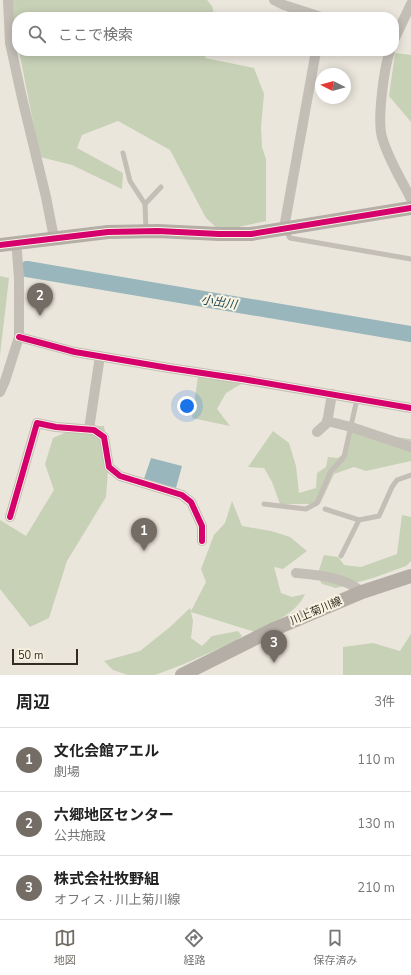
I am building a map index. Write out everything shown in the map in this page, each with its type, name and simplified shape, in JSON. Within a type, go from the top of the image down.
[{"type":"street","points":[[8,0],[10,43],[12,52]]},
{"type":"street","points":[[274,0],[306,12]]},
{"type":"street","points":[[399,29],[411,4]]},
{"type":"street","points":[[13,56],[46,197],[54,238]]},
{"type":"street","points":[[284,228],[315,56]]},
{"type":"street","points":[[389,56],[382,95],[381,136],[392,162],[411,199]]},
{"type":"street","points":[[0,244],[108,232],[146,231],[251,234],[411,208]]},
{"type":"street","points":[[0,392],[19,337],[19,278],[15,243]]},
{"type":"street","points":[[19,337],[75,352],[411,408]]},
{"type":"street","points":[[89,430],[100,356]]},
{"type":"street","points":[[316,432],[327,423],[332,394]]},
{"type":"street","points":[[327,421],[351,427],[411,447]]},
{"type":"street","points":[[10,517],[37,423],[56,427],[94,430],[104,437],[109,467],[120,476],[182,495],[190,502],[202,526],[202,541]]},
{"type":"street","points":[[296,573],[327,576],[354,585],[362,592]]},
{"type":"street","name":"川上菊川線","points":[[182,675],[272,630],[362,592],[411,576]]},
{"type":"lane","points":[[123,153],[130,181],[145,204],[146,231]]},
{"type":"lane","points":[[145,204],[161,187]]},
{"type":"lane","points":[[284,228],[290,238],[411,259]]},
{"type":"lane","points":[[264,504],[306,509],[316,503],[331,471],[344,457],[357,399]]},
{"type":"lane","points":[[324,509],[359,520],[380,516],[392,487],[397,480],[411,475]]},
{"type":"lane","points":[[341,556],[359,520]]},
{"type":"green space","points":[[9,0],[207,0],[212,6],[214,12],[12,12],[12,19]]},
{"type":"green space","points":[[399,54],[411,55],[411,122],[389,96],[395,56],[399,56]]},
{"type":"green space","points":[[20,56],[206,56],[205,58],[254,68],[264,94],[261,127],[262,147],[266,159],[266,221],[220,231],[206,218],[170,150],[118,121],[82,135],[77,148],[123,173],[122,189],[72,165],[40,157]]},
{"type":"green space","points":[[0,276],[9,278],[0,355]]},
{"type":"green space","points":[[198,377],[243,383],[226,393],[217,409],[230,426],[192,418]]},
{"type":"green space","points":[[104,426],[109,456],[106,497],[67,561],[49,618],[30,627],[0,589],[0,520],[26,536],[54,490],[45,464],[53,438],[77,427]]},
{"type":"green space","points":[[273,431],[289,443],[296,466],[299,493],[316,488],[317,473],[326,467],[328,457],[338,458],[348,450],[351,431],[411,439],[411,461],[366,471],[354,467],[334,474],[320,504],[280,504],[272,482],[264,468],[248,467]]},
{"type":"green space","points":[[232,501],[242,526],[271,531],[290,537],[307,551],[283,569],[274,567],[281,593],[292,597],[305,594],[301,601],[283,617],[255,632],[191,612],[193,621],[191,638],[202,646],[212,636],[238,631],[242,636],[236,641],[155,675],[128,675],[113,670],[104,661],[140,651],[170,627],[190,608],[191,611],[206,582],[201,569],[214,535],[225,523]]},
{"type":"green space","points":[[402,515],[411,517],[411,561],[406,566],[373,578],[336,588],[322,584],[317,576],[324,555],[338,557],[344,565],[361,567],[397,554]]},
{"type":"green space","points":[[411,634],[411,675],[343,675],[343,647],[373,643],[400,651]]},
{"type":"water","points":[[151,458],[182,466],[176,488],[144,479]]},
{"type":"waterway","name":"小出川","points":[[27,269],[411,334]]},
{"type":"cycle path","points":[[0,245],[108,232],[158,231],[251,234],[411,208]]},
{"type":"cycle path","points":[[19,337],[75,352],[411,408]]},
{"type":"cycle path","points":[[10,517],[37,423],[56,427],[94,430],[104,437],[109,467],[120,476],[182,495],[191,502],[202,526],[202,541]]},
{"type":"place","name":"六郷地区センター","points":[[40,316]]},
{"type":"place","name":"文化会館アエル","points":[[144,551]]},
{"type":"place","name":"株式会社牧野組","points":[[274,663]]}]
